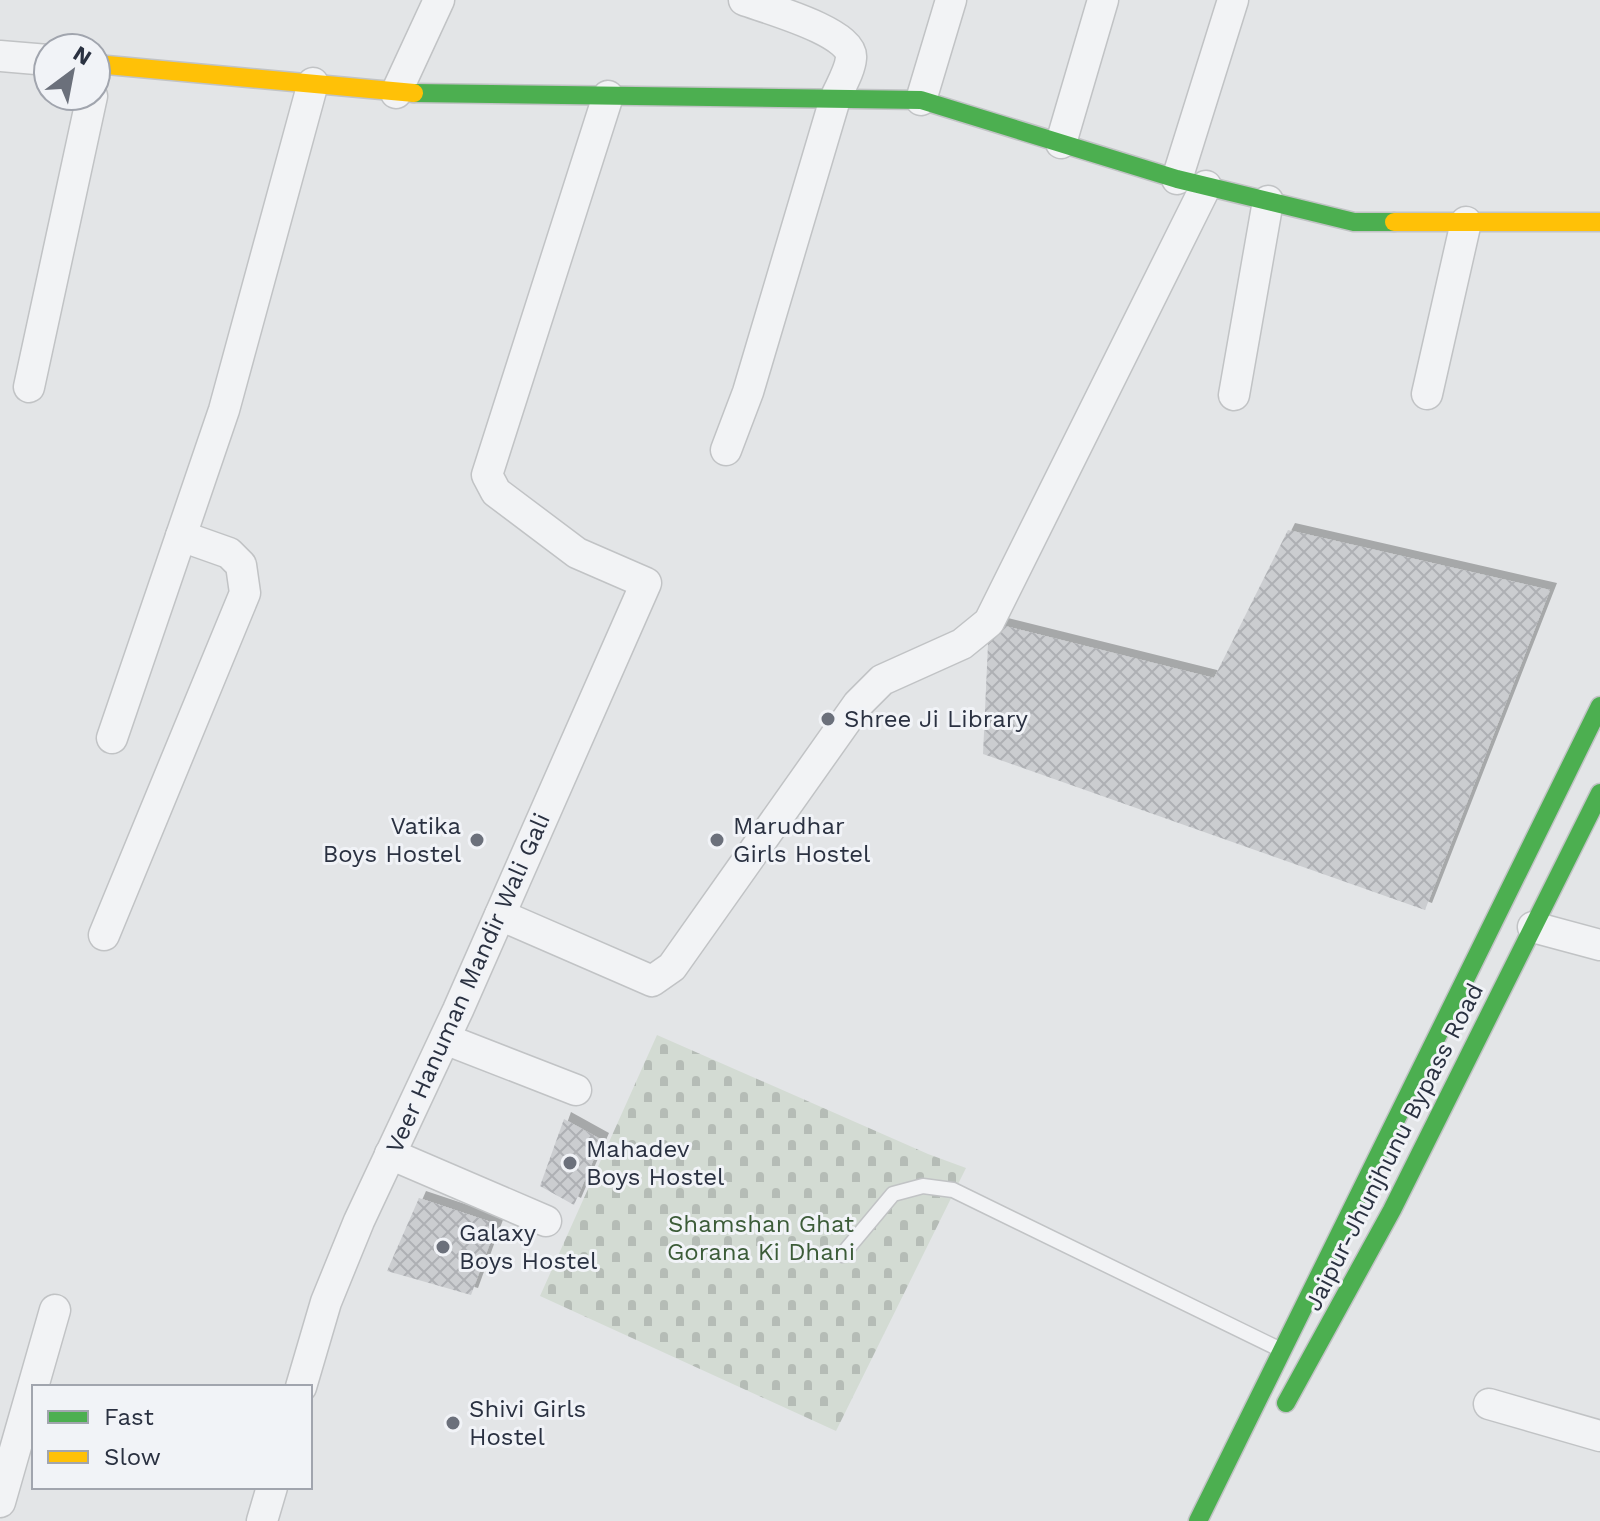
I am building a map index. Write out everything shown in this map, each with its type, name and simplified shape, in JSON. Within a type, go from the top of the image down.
[{"type":"main road","points":[[112,70],[313,83],[396,93],[921,100],[1177,179],[1354,222],[1600,222]]},
{"type":"main road","points":[[1198,1521],[1600,706]]},
{"type":"main road","name":"Jaipur-Jhunjhunu Bypass Road","points":[[1275,1425],[1392,1210],[1600,793]]},
{"type":"street","points":[[396,93],[439,0]]},
{"type":"street","points":[[726,450],[748,392],[835,99],[852,56],[848,46],[834,34],[744,0]]},
{"type":"street","points":[[921,100],[951,0]]},
{"type":"street","points":[[1061,143],[1103,0]]},
{"type":"street","points":[[1177,179],[1233,0]]},
{"type":"street","points":[[0,56],[32,59]]},
{"type":"street","points":[[112,738],[224,410],[313,83]]},
{"type":"street","name":"Veer Hanuman Mandir Wali Gali","points":[[302,1385],[326,1302],[646,583],[577,553],[496,492],[487,475],[608,96]]},
{"type":"street","points":[[29,387],[89,112]]},
{"type":"street","points":[[500,915],[652,981],[672,967],[858,704],[882,680],[962,644],[989,622],[1206,186]]},
{"type":"street","points":[[1234,395],[1268,201]]},
{"type":"street","points":[[1427,394],[1466,222]]},
{"type":"street","points":[[104,935],[245,593],[241,565],[229,553],[181,536]]},
{"type":"street","points":[[1533,927],[1600,945]]},
{"type":"street","points":[[445,1039],[576,1090]]},
{"type":"street","points":[[390,1154],[546,1221]]},
{"type":"street","points":[[34,1385],[55,1310]]},
{"type":"street","points":[[0,1502],[32,1390]]},
{"type":"street","points":[[1489,1404],[1600,1436]]},
{"type":"street","points":[[262,1521],[271,1489]]},
{"type":"lane","points":[[842,1255],[893,1194],[923,1186],[953,1190],[1281,1350]]},
{"type":"green space","name":"Shamshan Ghat Gorana Ki Dhani","points":[[657,1035],[966,1168],[836,1431],[540,1296]]},
{"type":"building","points":[[1288,530],[1550,590],[1425,910],[983,754],[989,622],[1214,678]]},
{"type":"building","name":"Mahadev Boys Hostel","points":[[564,1119],[602,1140],[574,1205],[540,1186]]},
{"type":"building","name":"Galaxy Boys Hostel","points":[[419,1198],[497,1224],[471,1295],[387,1271]]},
{"type":"traffic: fast","points":[[414,93],[921,100],[1177,179],[1354,222],[1394,222]]},
{"type":"traffic: fast","points":[[1198,1521],[1600,706]]},
{"type":"traffic: fast","points":[[1286,1403],[1392,1210],[1600,793]]},
{"type":"traffic: slow","points":[[112,65],[414,93]]},
{"type":"traffic: slow","points":[[1394,222],[1600,222]]},
{"type":"place","name":"Shree Ji Library","points":[[828,719]]},
{"type":"place","name":"Vatika Boys Hostel","points":[[477,840]]},
{"type":"place","name":"Marudhar Girls Hostel","points":[[717,840]]},
{"type":"place","name":"Mahadev Boys Hostel","points":[[570,1163]]},
{"type":"place","name":"Galaxy Boys Hostel","points":[[443,1247]]},
{"type":"place","name":"Shivi Girls Hostel","points":[[453,1423]]}]
